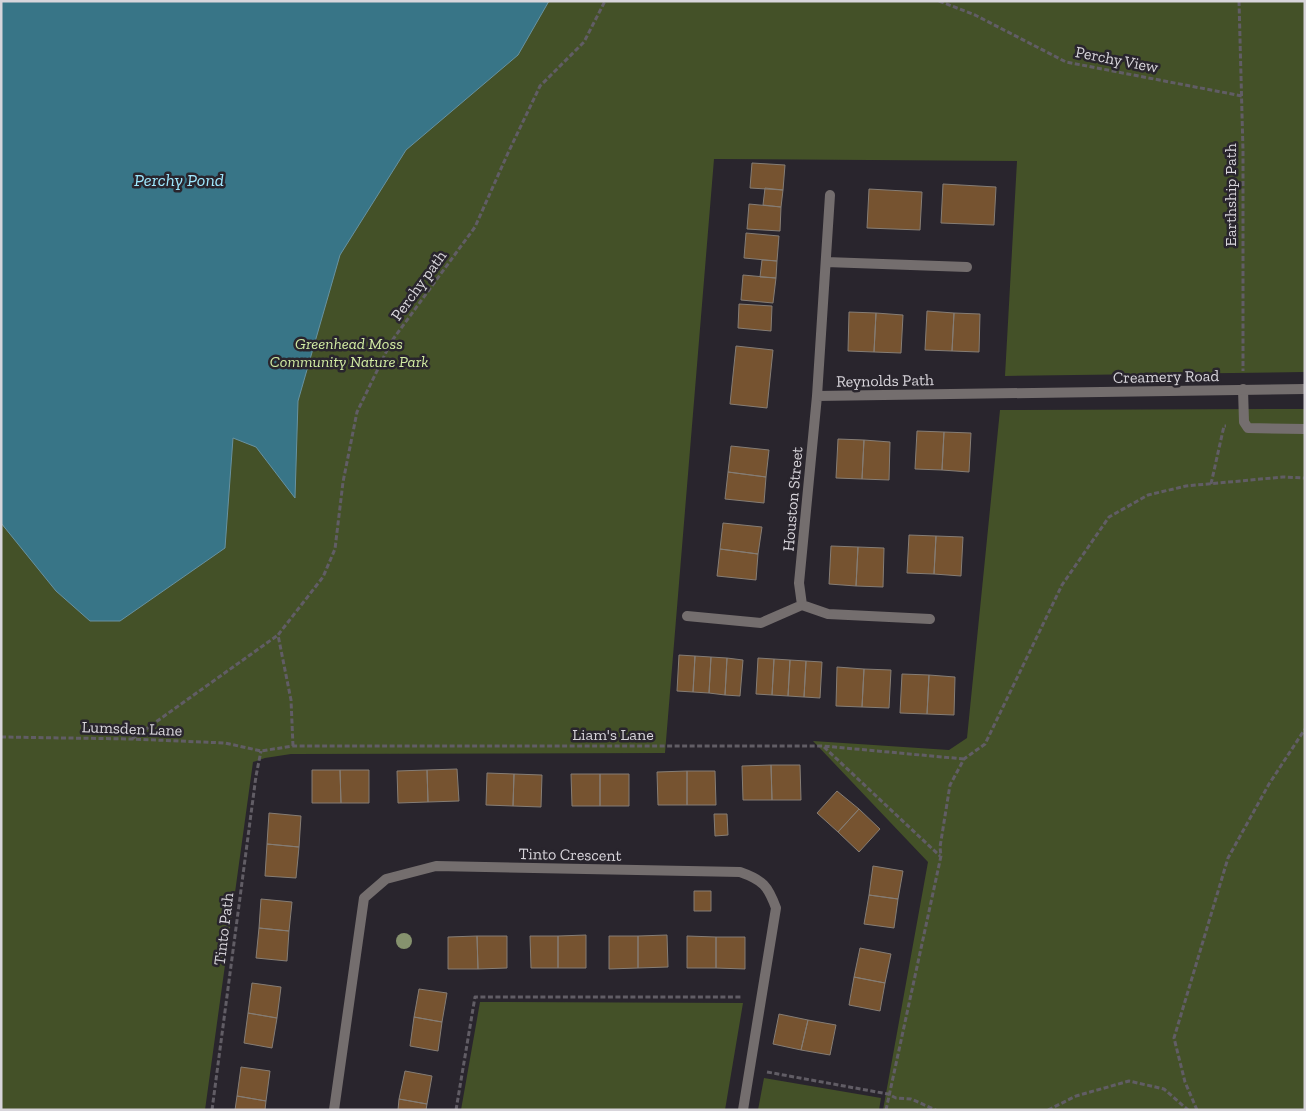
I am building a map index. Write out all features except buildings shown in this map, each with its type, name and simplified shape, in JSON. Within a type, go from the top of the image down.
[{"type":"street","name":"Reynolds Path","points":[[830,195],[817,396],[1027,393]]},
{"type":"street","points":[[826,262],[967,267]]},
{"type":"street","name":"Creamery Road","points":[[1027,393],[1305,388]]},
{"type":"street","points":[[1242,389],[1244,422],[1248,428],[1305,429]]},
{"type":"street","name":"Houston Street","points":[[802,605],[799,583],[817,396]]},
{"type":"street","points":[[687,616],[761,623],[802,605],[828,614],[930,619]]},
{"type":"street","name":"Tinto Crescent","points":[[334,1110],[364,898],[386,879],[436,866],[740,872],[758,878],[770,891],[776,908],[743,1110]]},
{"type":"path","name":"Perchy path","points":[[132,739],[278,635],[323,578],[335,549],[343,482],[357,412],[391,342],[475,227],[540,86],[584,42],[606,1]]},
{"type":"path","name":"Perchy View","points":[[939,1],[974,15],[1066,62],[1242,96]]},
{"type":"path","name":"Earthship Path","points":[[1239,1],[1242,96],[1242,389]]},
{"type":"path","points":[[1211,484],[1224,426],[1244,422]]},
{"type":"path","points":[[886,1110],[940,856],[950,785],[964,759],[985,744],[1062,585],[1109,518],[1148,494],[1186,486],[1283,477],[1305,478]]},
{"type":"path","points":[[278,635],[291,700],[293,746]]},
{"type":"path","points":[[1197,1110],[1185,1082],[1174,1038],[1228,858],[1269,784],[1305,729]]},
{"type":"path","name":"Lumsden Lane","points":[[1,738],[132,739],[225,743],[261,751]]},
{"type":"path","name":"Liam's Lane","points":[[261,751],[293,746],[823,746],[964,759]]},
{"type":"path","points":[[823,746],[940,856]]},
{"type":"path","name":"Tinto Path","points":[[212,1110],[254,786],[261,751]]},
{"type":"path","points":[[456,1110],[475,997],[762,997]]},
{"type":"path","points":[[751,1070],[888,1094],[896,1098],[911,1099],[936,1110]]},
{"type":"path","points":[[1048,1110],[1076,1096],[1129,1081],[1164,1089],[1188,1110]]},
{"type":"green space","name":"Greenhead Moss Community Nature Park","points":[[1,1],[1305,1],[1305,372],[1005,376],[1017,161],[714,159],[665,753],[291,754],[253,762],[205,1110],[1,1110]]},
{"type":"green space","points":[[1305,409],[1305,1110],[883,1110],[928,862],[813,741],[949,750],[967,738],[1000,410]]},
{"type":"green space","points":[[480,1002],[743,1003],[725,1110],[461,1110]]},
{"type":"green space","points":[[764,1078],[881,1098],[879,1110],[758,1110]]},
{"type":"water","name":"Perchy Pond","points":[[1,1],[549,1],[518,55],[406,150],[340,255],[298,401],[295,498],[256,447],[233,438],[225,548],[120,621],[90,621],[56,591],[1,523]]}]
